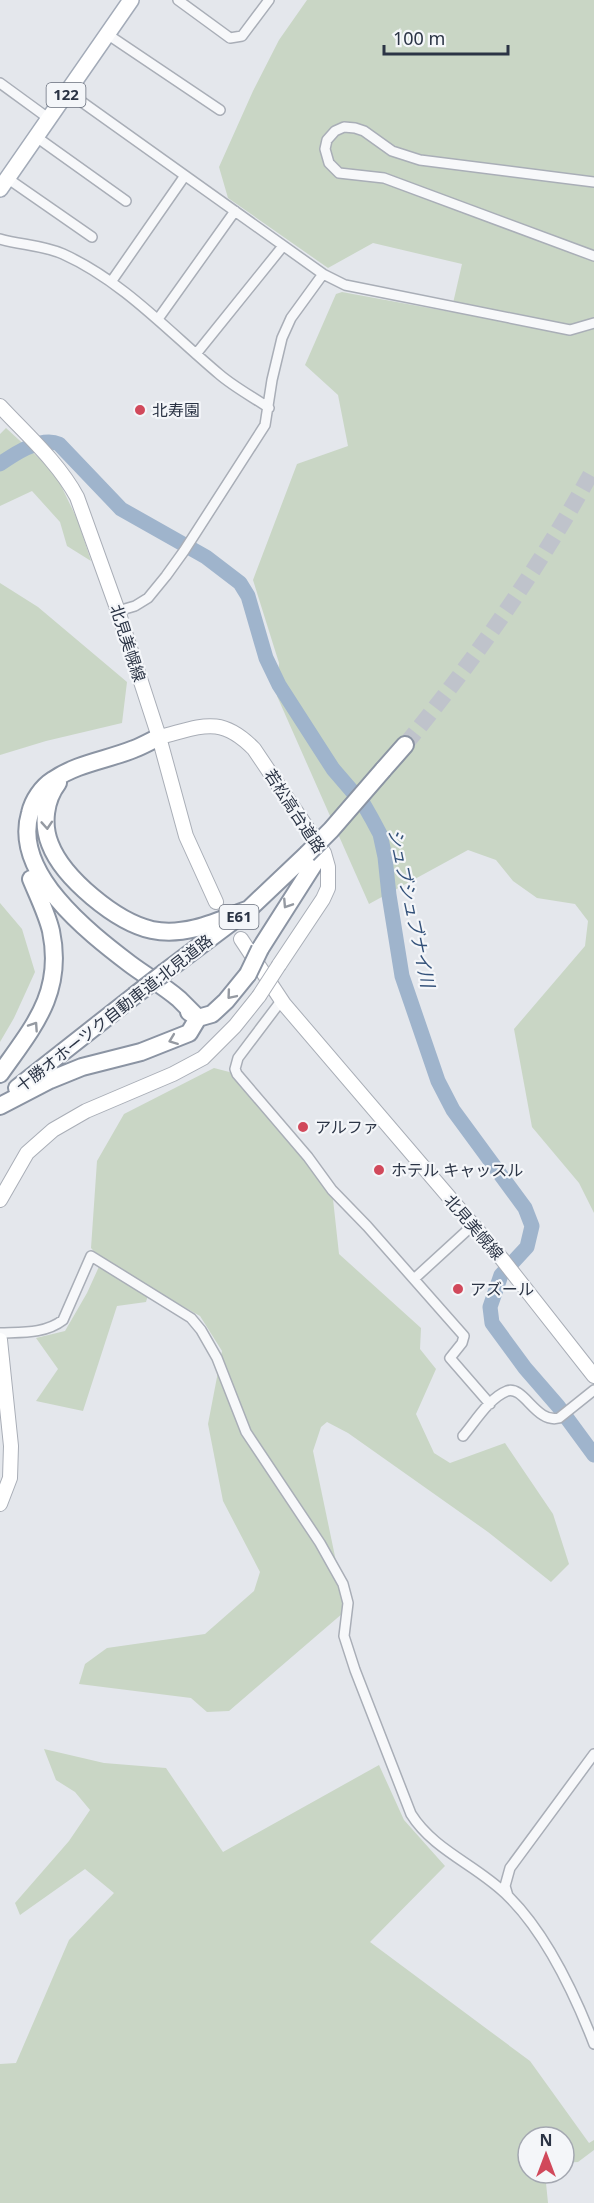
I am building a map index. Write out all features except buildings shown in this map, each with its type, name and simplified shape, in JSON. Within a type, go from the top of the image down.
[{"type":"highway","points":[[159,737],[134,749],[92,762],[52,780],[41,791],[31,808],[27,822],[27,840],[31,857],[42,878],[88,931],[178,998],[198,1018]]},
{"type":"highway","points":[[0,1074],[38,1020],[48,1000],[54,971],[51,931],[20,853],[17,834],[21,808],[33,786],[46,772],[58,765],[130,741],[159,737]]},
{"type":"highway","name":"十勝オホーツク自動車道;北見道路","points":[[0,1101],[249,909],[311,857],[331,830],[401,750]]},
{"type":"highway","points":[[66,773],[53,789],[47,805],[45,828],[50,845],[65,869],[108,909],[151,930],[175,932],[197,928],[249,909]]},
{"type":"highway","points":[[0,1106],[82,1067],[141,1052],[189,1033],[198,1018],[212,1014],[248,974],[311,857]]},
{"type":"highway","points":[[31,879],[80,933],[128,972],[198,1018]]},
{"type":"main road","name":"122","points":[[4,183],[131,0]]},
{"type":"main road","name":"北見美幌線","points":[[0,406],[52,460],[77,497],[118,611],[159,737],[186,836],[216,902]]},
{"type":"main road","name":"若松高台道路","points":[[0,1200],[27,1153],[53,1130],[86,1112],[173,1074],[203,1058],[236,1026],[259,996],[323,899],[329,877],[324,853],[254,750],[242,737],[226,728],[206,726],[159,737]]},
{"type":"main road","name":"北見美幌線","points":[[241,939],[281,1001],[502,1259],[594,1376]]},
{"type":"main road","points":[[0,1340],[11,1446],[10,1478],[0,1504]]},
{"type":"street","points":[[178,0],[230,38],[242,36],[269,0]]},
{"type":"street","points":[[107,34],[220,110]]},
{"type":"street","points":[[0,83],[48,118]]},
{"type":"street","points":[[68,92],[323,274],[345,285],[570,330],[594,323]]},
{"type":"street","points":[[594,182],[420,160],[392,151],[355,128],[344,127],[335,130],[327,140],[325,149],[328,163],[339,173],[384,178],[594,256]]},
{"type":"street","points":[[35,136],[126,201]]},
{"type":"street","points":[[111,282],[184,177]]},
{"type":"street","points":[[4,183],[92,237]]},
{"type":"street","points":[[158,320],[235,211]]},
{"type":"street","points":[[0,240],[39,246],[60,253],[93,270],[158,320],[221,376],[269,408]]},
{"type":"street","points":[[196,354],[284,246]]},
{"type":"street","points":[[118,611],[135,606],[148,598],[184,551],[265,425],[282,338],[291,318],[323,274]]},
{"type":"street","points":[[281,1001],[238,1058],[235,1069],[237,1074],[308,1157],[332,1190],[367,1226],[464,1336],[462,1343],[450,1359],[490,1404]]},
{"type":"street","points":[[414,1279],[473,1225]]},
{"type":"street","points":[[0,1333],[31,1332],[55,1327],[63,1320],[91,1256],[191,1318],[201,1330],[217,1358],[246,1432],[320,1543],[343,1584],[348,1603],[344,1636],[411,1814],[419,1827],[434,1840],[508,1896],[544,1939],[594,2043]]},
{"type":"street","points":[[463,1436],[490,1404],[506,1392],[512,1390],[518,1393],[546,1418],[552,1419],[559,1418],[594,1390]]},
{"type":"street","points":[[508,1896],[505,1886],[510,1868],[594,1754]]},
{"type":"green space","points":[[307,0],[594,0],[594,1213],[579,1183],[532,1127],[514,1029],[585,946],[588,921],[575,904],[537,898],[513,881],[496,860],[468,850],[369,904],[277,696],[279,663],[253,580],[297,464],[348,446],[338,395],[305,365],[336,294],[342,292],[451,312],[462,264],[373,243],[328,268],[228,198],[219,167],[279,40]]},
{"type":"green space","points":[[6,428],[55,473],[78,521],[91,561],[67,546],[60,522],[32,491],[0,506],[0,434]]},
{"type":"green space","points":[[0,583],[38,607],[127,682],[122,723],[46,741],[0,755]]},
{"type":"green space","points":[[0,903],[22,929],[35,972],[0,1042]]},
{"type":"green space","points":[[214,1068],[237,1074],[332,1190],[339,1254],[421,1328],[420,1349],[436,1369],[416,1414],[434,1453],[450,1463],[505,1443],[553,1514],[569,1564],[551,1582],[488,1532],[348,1433],[327,1422],[321,1427],[313,1451],[342,1590],[343,1613],[229,1711],[207,1712],[191,1698],[79,1684],[85,1664],[107,1648],[205,1634],[254,1591],[260,1572],[223,1501],[208,1424],[222,1351],[200,1316],[150,1288],[146,1302],[117,1306],[83,1411],[36,1401],[58,1369],[36,1338],[65,1331],[87,1293],[102,1260],[91,1248],[97,1161],[124,1114]]},
{"type":"green space","points":[[44,1749],[104,1763],[166,1768],[223,1852],[379,1765],[404,1820],[445,1866],[370,1942],[530,2061],[589,2143],[594,2140],[594,2150],[576,2162],[576,2125],[516,2125],[516,2185],[546,2185],[548,2203],[0,2203],[0,2064],[16,2063],[69,1940],[114,1893],[85,1869],[20,1915],[15,1903],[69,1841],[90,1810],[75,1792],[56,1780]]},
{"type":"waterway","name":"シュブシュブナイ川","points":[[0,464],[36,444],[44,442],[59,444],[121,509],[206,557],[240,583],[248,596],[266,658],[279,685],[333,769],[364,805],[380,834],[402,976],[438,1081],[453,1110],[525,1208],[532,1226],[527,1247],[501,1275],[490,1307],[492,1323],[594,1455]]},
{"type":"tunnel","points":[[405,745],[506,611],[552,541],[594,468]]},
{"type":"place","name":"北寿園","points":[[140,410]]},
{"type":"place","name":"アルファ","points":[[303,1127]]},
{"type":"place","name":"ホテル キャッスル","points":[[379,1170]]},
{"type":"place","name":"アズール","points":[[458,1289]]}]
